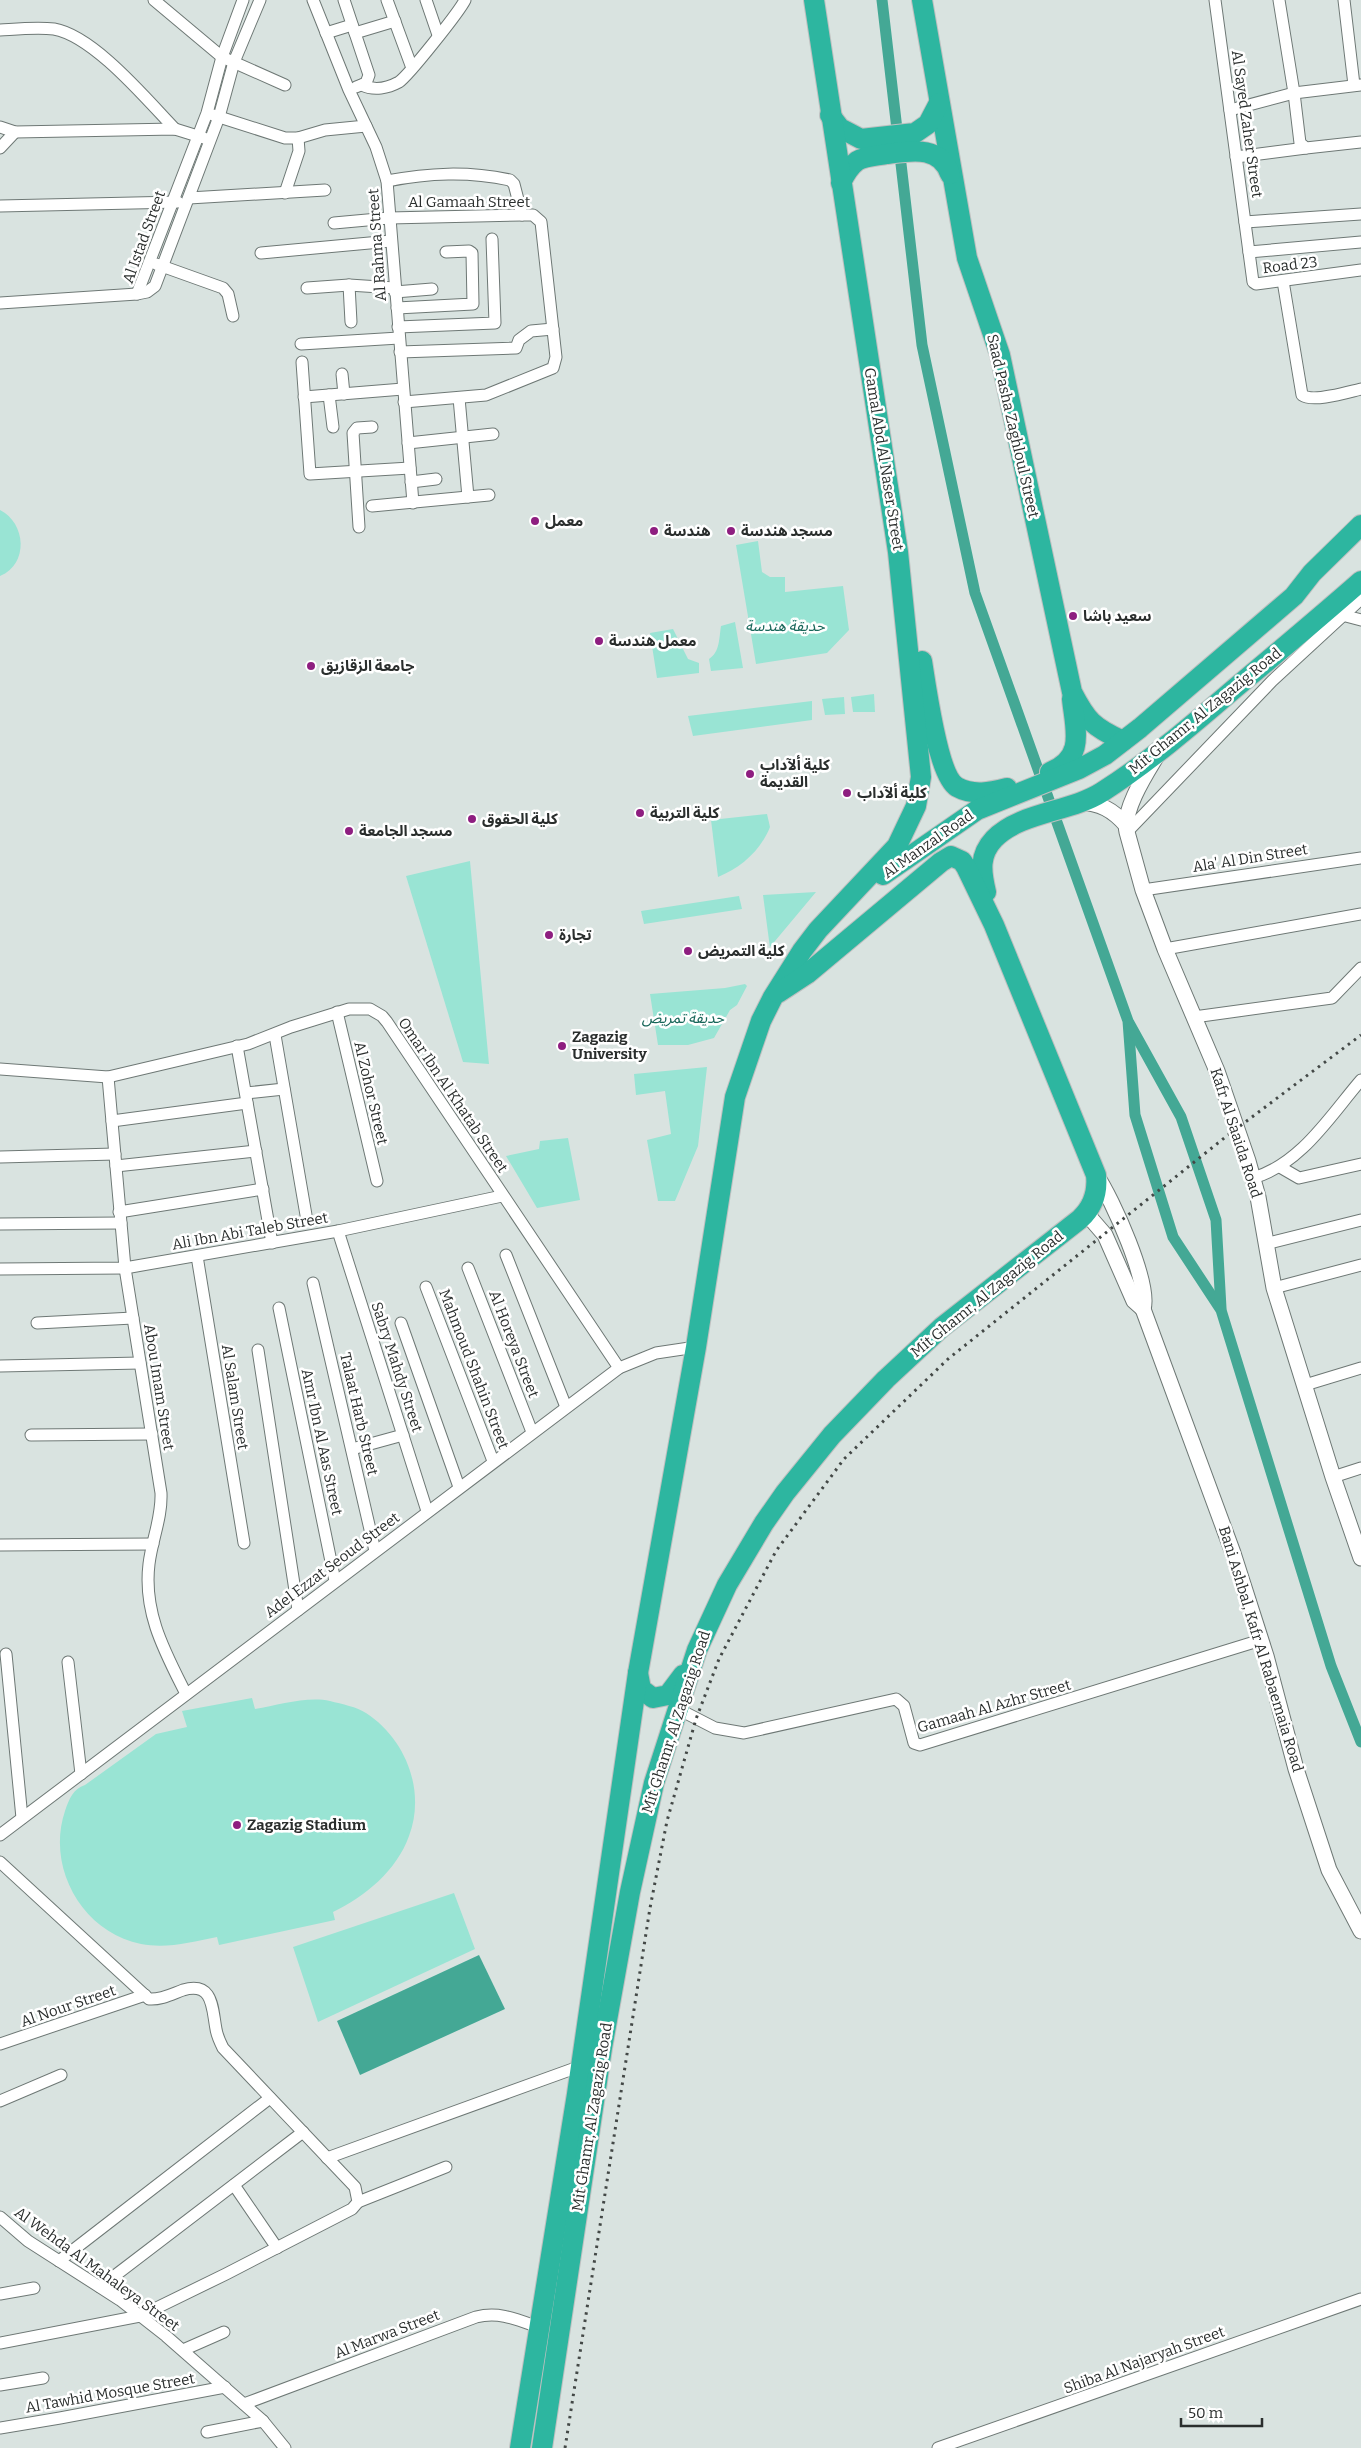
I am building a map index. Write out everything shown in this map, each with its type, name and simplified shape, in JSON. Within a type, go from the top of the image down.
[{"type":"highway","name":"Gamal Abd Al Naser Street","points":[[814,0],[902,588],[921,760],[919,792],[911,820],[897,846],[850,897]]},
{"type":"highway","name":"Saad Pasha Zaghloul Street","points":[[922,0],[951,178],[967,258],[1000,355],[1072,692],[1085,717],[1102,731],[1123,741]]},
{"type":"highway","points":[[916,142],[939,103]]},
{"type":"highway","points":[[830,115],[840,128],[862,148],[916,142],[943,161],[951,178]]},
{"type":"highway","points":[[841,183],[847,170],[862,148]]},
{"type":"highway","name":"Mit Ghamr, Al Zagazig Road","points":[[1294,596],[1312,573],[1361,525]]},
{"type":"highway","name":"Mit Ghamr, Al Zagazig Road","points":[[1007,793],[1066,769],[1090,764],[1123,741],[1294,596],[1358,551]]},
{"type":"highway","name":"Mit Ghamr, Al Zagazig Road","points":[[1334,614],[1336,592],[1358,551]]},
{"type":"highway","name":"Mit Ghamr, Al Zagazig Road","points":[[994,925],[982,875],[981,861],[996,837],[1017,824],[1099,794],[1161,751],[1334,614],[1361,580]]},
{"type":"highway","points":[[902,588],[911,599],[914,607],[924,675],[940,753],[948,777],[956,786],[970,792],[1007,793]]},
{"type":"highway","points":[[1066,769],[1076,746],[1072,692]]},
{"type":"highway","name":"Al Manzal Road","points":[[850,897],[961,819],[1007,793]]},
{"type":"highway","name":"Mit Ghamr, Al Zagazig Road","points":[[542,2448],[611,1998],[642,1830],[660,1763],[697,1650],[719,1601],[745,1553],[785,1493],[832,1435],[886,1379],[942,1327],[1086,1213],[1096,1195],[1096,1175],[994,925],[962,861],[951,856],[857,930],[807,974],[773,997]]},
{"type":"highway","name":"Mit Ghamr, Al Zagazig Road","points":[[520,2448],[541,2328],[581,2066],[626,1767],[638,1673],[696,1347],[735,1097],[761,1021],[773,997],[802,951],[850,897]]},
{"type":"highway","points":[[638,1673],[641,1689],[646,1695],[661,1698],[674,1689],[697,1650]]},
{"type":"highway","points":[[626,1767],[643,1755],[654,1757],[660,1763]]},
{"type":"street","points":[[154,0],[222,57],[285,85]]},
{"type":"street","name":"Al Istad Street","points":[[137,294],[207,113],[222,57],[243,0]]},
{"type":"street","name":"Al Istad Street","points":[[137,294],[147,292],[155,286],[164,266],[219,117],[234,62],[260,0]]},
{"type":"street","name":"Al Rahma Street","points":[[313,0],[349,90],[376,147],[387,180],[413,503]]},
{"type":"street","points":[[344,0],[369,75],[362,85],[349,90]]},
{"type":"street","points":[[387,0],[412,68]]},
{"type":"street","points":[[426,0],[438,35]]},
{"type":"street","points":[[362,85],[371,88],[381,88],[400,81],[465,0]]},
{"type":"street","name":"Al Sayed Zaher Street","points":[[1216,0],[1249,252]]},
{"type":"street","points":[[1279,0],[1300,143],[1306,148]]},
{"type":"street","points":[[1230,110],[1294,93],[1358,85],[1344,0]]},
{"type":"street","points":[[326,33],[395,21]]},
{"type":"street","points":[[0,30],[54,30],[71,35],[109,62],[175,129]]},
{"type":"street","points":[[207,113],[279,137],[298,138],[326,130],[366,126]]},
{"type":"street","points":[[0,127],[15,132],[175,129],[210,140]]},
{"type":"street","points":[[0,148],[15,132]]},
{"type":"street","points":[[285,193],[299,151],[298,138]]},
{"type":"street","points":[[1236,157],[1361,142]]},
{"type":"street","points":[[387,180],[451,172],[510,180],[514,184],[522,215]]},
{"type":"street","points":[[0,206],[172,202],[325,190]]},
{"type":"street","points":[[1245,222],[1361,214]]},
{"type":"street","name":"Al Gamaah Street","points":[[334,222],[389,218],[522,215],[533,215],[541,222],[557,361],[554,368],[547,372],[523,378],[492,394],[460,398]]},
{"type":"street","points":[[301,344],[495,323],[492,239]]},
{"type":"street","points":[[261,253],[391,241]]},
{"type":"street","points":[[1249,252],[1361,242]]},
{"type":"street","points":[[396,308],[473,304],[472,252],[446,252]]},
{"type":"street","name":"Road 23","points":[[1249,252],[1255,283],[1283,282],[1361,270]]},
{"type":"street","points":[[150,262],[223,288],[228,294],[233,316]]},
{"type":"street","points":[[1283,282],[1301,393],[1308,398],[1334,396],[1361,389]]},
{"type":"street","points":[[349,285],[351,322]]},
{"type":"street","points":[[307,288],[349,285],[395,290],[432,289]]},
{"type":"street","points":[[0,303],[137,294]]},
{"type":"street","points":[[400,352],[516,348],[519,340],[531,332],[553,329]]},
{"type":"street","points":[[302,362],[310,474],[410,468]]},
{"type":"street","points":[[342,374],[344,394]]},
{"type":"street","points":[[304,397],[403,389]]},
{"type":"street","points":[[329,395],[333,427]]},
{"type":"street","points":[[404,402],[460,398],[468,497]]},
{"type":"street","points":[[359,527],[353,431],[357,428],[372,426]]},
{"type":"street","points":[[408,442],[493,434]]},
{"type":"street","points":[[411,482],[436,479]]},
{"type":"street","points":[[372,506],[489,495]]},
{"type":"street","points":[[1126,829],[1334,614],[1361,599]]},
{"type":"street","points":[[1334,614],[1361,620]]},
{"type":"street","points":[[1126,829],[1136,794],[1161,751]]},
{"type":"street","points":[[1080,802],[1103,806],[1116,814],[1126,829]]},
{"type":"street","name":"Kafr Al Saaida Road","points":[[1126,829],[1144,890],[1165,949],[1217,1071],[1253,1178],[1274,1288],[1333,1477],[1361,1558]]},
{"type":"street","name":"Ala' Al Din Street","points":[[1144,890],[1361,858]]},
{"type":"street","points":[[1165,949],[1361,914]]},
{"type":"street","points":[[1194,1017],[1332,998],[1361,968]]},
{"type":"street","name":"Omar Ibn Al Khatab Street","points":[[0,1069],[108,1077],[237,1046],[275,1035],[291,1027],[337,1012],[363,1008],[382,1016],[502,1196],[565,1285],[619,1368]]},
{"type":"street","name":"Al Zohor Street","points":[[337,1012],[377,1181]]},
{"type":"street","points":[[275,1035],[306,1216]]},
{"type":"street","points":[[237,1046],[272,1243]]},
{"type":"street","name":"Abou Imam Street","points":[[108,1077],[125,1268],[152,1434],[161,1506],[148,1582],[152,1621],[186,1694]]},
{"type":"street","points":[[1253,1178],[1280,1167],[1303,1147],[1361,1080]]},
{"type":"street","points":[[112,1122],[246,1098],[284,1089]]},
{"type":"street","points":[[116,1166],[256,1151]]},
{"type":"street","points":[[0,1157],[114,1154]]},
{"type":"street","points":[[1280,1167],[1299,1178],[1361,1164]]},
{"type":"street","points":[[1086,1213],[1105,1235],[1134,1301],[1143,1310],[1145,1304],[1142,1284],[1121,1222],[1096,1175]]},
{"type":"street","points":[[0,1224],[120,1217],[263,1189]]},
{"type":"street","name":"Ali Ibn Abi Taleb Street","points":[[0,1269],[125,1268],[338,1231],[502,1196]]},
{"type":"street","points":[[1265,1244],[1361,1220]]},
{"type":"street","name":"Sabry Mahdy Street","points":[[338,1231],[427,1512]]},
{"type":"street","points":[[506,1255],[566,1407]]},
{"type":"street","name":"Al Salam Street","points":[[196,1256],[244,1543]]},
{"type":"street","points":[[1274,1288],[1361,1265]]},
{"type":"street","name":"Al Horeya Street","points":[[468,1268],[532,1432]]},
{"type":"street","name":"Talaat Harb Street","points":[[313,1283],[376,1551]]},
{"type":"street","name":"Mahmoud Shahin Street","points":[[426,1287],[494,1461]]},
{"type":"street","name":"Amr Ibn Al Aas Street","points":[[279,1308],[335,1582]]},
{"type":"street","name":"Bani Ashbal, Kafr Al Rabaemaia Road","points":[[1143,1310],[1215,1502],[1261,1640],[1314,1825],[1330,1870],[1361,1931]]},
{"type":"street","points":[[37,1323],[133,1318]]},
{"type":"street","points":[[401,1324],[459,1487]]},
{"type":"street","name":"Adel Ezzat Seoud Street","points":[[0,1835],[619,1368],[656,1353],[696,1347]]},
{"type":"street","points":[[258,1350],[298,1610]]},
{"type":"street","points":[[0,1366],[140,1363]]},
{"type":"street","points":[[1305,1385],[1361,1368]]},
{"type":"street","points":[[31,1435],[152,1434]]},
{"type":"street","points":[[352,1449],[403,1435]]},
{"type":"street","points":[[1333,1477],[1361,1468]]},
{"type":"street","points":[[0,1545],[153,1544]]},
{"type":"street","name":"Gamaah Al Azhr Street","points":[[678,1710],[715,1728],[744,1733],[896,1699],[902,1703],[914,1743],[920,1745],[1261,1640]]},
{"type":"street","points":[[6,1654],[22,1818]]},
{"type":"street","points":[[68,1662],[81,1774]]},
{"type":"street","points":[[0,1862],[145,1995]]},
{"type":"street","name":"Al Nour Street","points":[[0,2044],[145,1995],[149,1999],[157,1999],[191,1988],[198,1989],[208,1995],[213,2006],[216,2031],[222,2048],[270,2098]]},
{"type":"street","points":[[327,2158],[581,2066]]},
{"type":"street","points":[[0,2100],[61,2075]]},
{"type":"street","points":[[59,2261],[270,2098],[355,2187],[358,2202]]},
{"type":"street","points":[[100,2287],[302,2132]]},
{"type":"street","points":[[0,2343],[140,2316],[352,2209],[358,2202],[446,2167]]},
{"type":"street","points":[[234,2185],[277,2248]]},
{"type":"street","name":"Al Wehda Al Mahaleya Street","points":[[0,2217],[28,2241],[100,2287],[183,2350],[263,2421],[285,2448]]},
{"type":"street","points":[[0,2294],[34,2288]]},
{"type":"street","name":"Shiba Al Najaryah Street","points":[[938,2448],[1361,2299]]},
{"type":"street","name":"Al Marwa Street","points":[[244,2404],[476,2317],[492,2314],[507,2316],[541,2328]]},
{"type":"street","points":[[183,2350],[224,2332]]},
{"type":"street","points":[[0,2385],[43,2378]]},
{"type":"street","name":"Al Tawhid Mosque Street","points":[[0,2428],[70,2417],[225,2387]]},
{"type":"street","points":[[207,2432],[263,2421]]},
{"type":"green space","points":[[0,510],[9,516],[15,524],[21,543],[20,553],[16,562],[0,576]]},
{"type":"green space","name":"حديقة هندسة","points":[[758,541],[762,572],[770,577],[785,577],[785,592],[843,586],[849,630],[827,653],[756,664],[736,545]]},
{"type":"green space","name":"حديقة هندسة","points":[[735,622],[743,668],[711,671],[709,659],[717,649],[721,626]]},
{"type":"green space","points":[[673,629],[688,659],[699,663],[699,673],[657,678],[650,633]]},
{"type":"green space","points":[[874,694],[875,712],[853,712],[851,697]]},
{"type":"green space","points":[[844,697],[845,714],[825,715],[822,699]]},
{"type":"green space","points":[[812,701],[812,720],[693,736],[688,716]]},
{"type":"green space","points":[[767,814],[770,827],[756,851],[735,869],[718,877],[711,820]]},
{"type":"green space","points":[[470,861],[489,1064],[463,1062],[406,876]]},
{"type":"green space","points":[[816,892],[770,947],[770,948],[763,895]]},
{"type":"green space","points":[[739,896],[742,909],[644,924],[641,911]]},
{"type":"green space","name":"حديقة تمريض","points":[[745,984],[747,986],[737,1005],[730,1010],[714,1038],[688,1045],[658,1045],[650,994],[725,988]]},
{"type":"green space","points":[[707,1067],[698,1146],[675,1201],[658,1201],[647,1140],[671,1134],[665,1091],[636,1095],[634,1074]]},
{"type":"green space","points":[[568,1138],[580,1200],[537,1208],[506,1156],[539,1149],[540,1141]]},
{"type":"green space","name":"Zagazig Stadium","points":[[252,1698],[255,1709],[293,1702],[330,1701],[358,1709],[380,1724],[402,1751],[409,1767],[413,1784],[415,1801],[414,1819],[404,1848],[397,1860],[378,1881],[357,1899],[333,1912],[335,1920],[219,1945],[217,1937],[160,1946],[141,1944],[120,1937],[102,1926],[86,1911],[74,1894],[65,1875],[61,1854],[60,1832],[68,1802],[77,1789],[156,1734],[187,1727],[182,1711]]},
{"type":"green space","points":[[454,1893],[475,1949],[318,2022],[293,1947]]},
{"type":"shaded area","points":[[479,1955],[505,2009],[360,2075],[337,2021]]},
{"type":"waterway","points":[[882,0],[922,345],[975,593],[1128,1021],[1135,1115],[1173,1237],[1221,1310],[1331,1666],[1361,1742]]},
{"type":"waterway","points":[[1129,1023],[1181,1117],[1216,1220],[1221,1308]]},
{"type":"railway","points":[[565,2448],[650,1908],[667,1821],[696,1719],[719,1659],[776,1551],[844,1459],[948,1359],[1228,1135],[1361,1035]]},
{"type":"place","name":"معمل","points":[[535,521]]},
{"type":"place","name":"هندسة","points":[[654,531]]},
{"type":"place","name":"مسجد هندسة","points":[[731,531]]},
{"type":"place","name":"سعيد باشا","points":[[1073,616]]},
{"type":"place","name":"معمل هندسة","points":[[599,641]]},
{"type":"place","name":"جامعة الزقازيق","points":[[311,666]]},
{"type":"place","name":"كلية ألآداب القديمة","points":[[750,774]]},
{"type":"place","name":"كلية ألآداب","points":[[847,793]]},
{"type":"place","name":"كلية التربية","points":[[640,813]]},
{"type":"place","name":"كلية الحقوق","points":[[472,819]]},
{"type":"place","name":"مسجد الجامعة","points":[[349,831]]},
{"type":"place","name":"تجارة","points":[[549,935]]},
{"type":"place","name":"كلية التمريض","points":[[688,951]]},
{"type":"place","name":"Zagazig University","points":[[562,1046]]},
{"type":"place","name":"Zagazig Stadium","points":[[237,1825]]}]
